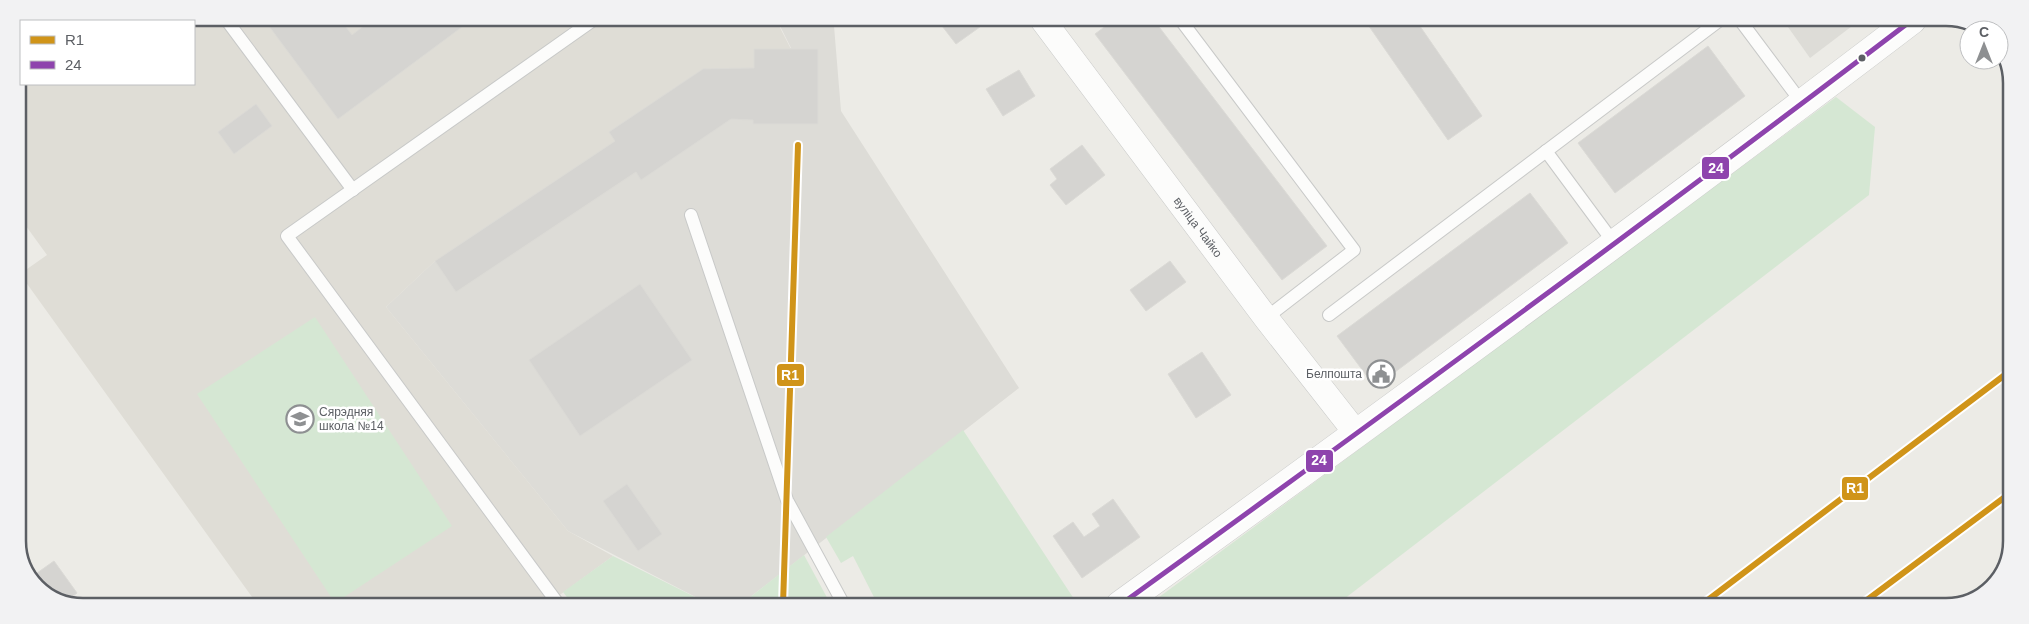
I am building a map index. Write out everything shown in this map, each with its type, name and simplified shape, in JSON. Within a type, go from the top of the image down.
[{"type":"street","name":"вуліца Чайко","points":[[1052,26],[1266,318],[1357,434]]},
{"type":"street","points":[[1131,598],[1357,434],[1904,26]]},
{"type":"lane","points":[[231,26],[353,190]]},
{"type":"lane","points":[[555,598],[287,236],[585,26]]},
{"type":"lane","points":[[1185,26],[1354,250],[1266,318]]},
{"type":"lane","points":[[1329,315],[1712,26]]},
{"type":"lane","points":[[1744,26],[1802,103]]},
{"type":"lane","points":[[1546,151],[1614,243]]},
{"type":"lane","points":[[691,214],[787,500],[840,598]]},
{"type":"shaded area","name":"Сярэдняя школа №14","points":[[195,26],[779,26],[791,49],[754,49],[754,68],[703,69],[609,132],[615,141],[435,261],[386,307],[568,531],[613,556],[556,598],[253,598],[26,282],[26,270],[47,255],[26,226],[26,85],[195,85]]},
{"type":"shaded area","points":[[780,26],[834,26],[841,111],[1019,388],[749,598],[697,598],[568,531],[386,307],[435,261],[615,142],[609,132],[703,69],[753,68],[754,49],[791,48]]},
{"type":"shaded area","points":[[1787,26],[1852,26],[1810,58]]},
{"type":"green space","points":[[1836,97],[1875,127],[1869,195],[1345,598],[1158,598]]},
{"type":"green space","points":[[315,317],[452,526],[343,598],[332,598],[197,394]]},
{"type":"green space","points":[[963,430],[1073,598],[874,598],[853,556],[841,563],[826,537]]},
{"type":"green space","points":[[804,555],[827,598],[749,598]]},
{"type":"green space","points":[[613,556],[697,598],[568,598],[563,592]]},
{"type":"building","points":[[269,26],[345,26],[352,35],[364,26],[463,26],[338,119]]},
{"type":"building","points":[[942,26],[981,26],[956,44]]},
{"type":"building","points":[[1106,26],[1158,26],[1327,246],[1282,280],[1095,34]]},
{"type":"building","points":[[1369,26],[1420,26],[1482,116],[1448,140]]},
{"type":"building","points":[[1708,46],[1745,96],[1615,193],[1578,143]]},
{"type":"building","points":[[754,49],[818,49],[818,124],[753,124],[753,120],[731,119],[641,180],[636,172],[456,292],[435,261],[615,141],[609,132],[703,69],[754,68]]},
{"type":"building","points":[[1019,70],[1035,96],[1003,116],[986,89]]},
{"type":"building","points":[[256,104],[272,126],[234,154],[218,132]]},
{"type":"building","points":[[1082,145],[1105,175],[1066,205],[1050,185],[1057,179],[1050,169]]},
{"type":"building","points":[[1530,193],[1568,243],[1375,387],[1337,336]]},
{"type":"building","points":[[1170,261],[1186,282],[1146,311],[1130,290]]},
{"type":"building","points":[[640,284],[692,360],[580,436],[529,360]]},
{"type":"building","points":[[1202,352],[1231,395],[1196,418],[1168,374]]},
{"type":"building","points":[[627,484],[662,534],[638,551],[603,501]]},
{"type":"building","points":[[1113,499],[1140,537],[1082,578],[1053,536],[1073,522],[1084,537],[1100,526],[1092,514]]},
{"type":"building","points":[[54,561],[77,593],[72,596],[58,592],[43,581],[37,573]]},
{"type":"transit line","name":"24","points":[[1130,598],[1518,315],[1904,26]]},
{"type":"transit line","name":"R1","points":[[783,598],[798,145]]},
{"type":"transit line","name":"R1","points":[[1711,598],[2003,376]]},
{"type":"transit line","name":"R1","points":[[1870,598],[2003,498]]},
{"type":"place","name":"Белпошта","points":[[1381,374]]},
{"type":"place","name":"Сярэдняя школа №14","points":[[300,419]]}]
